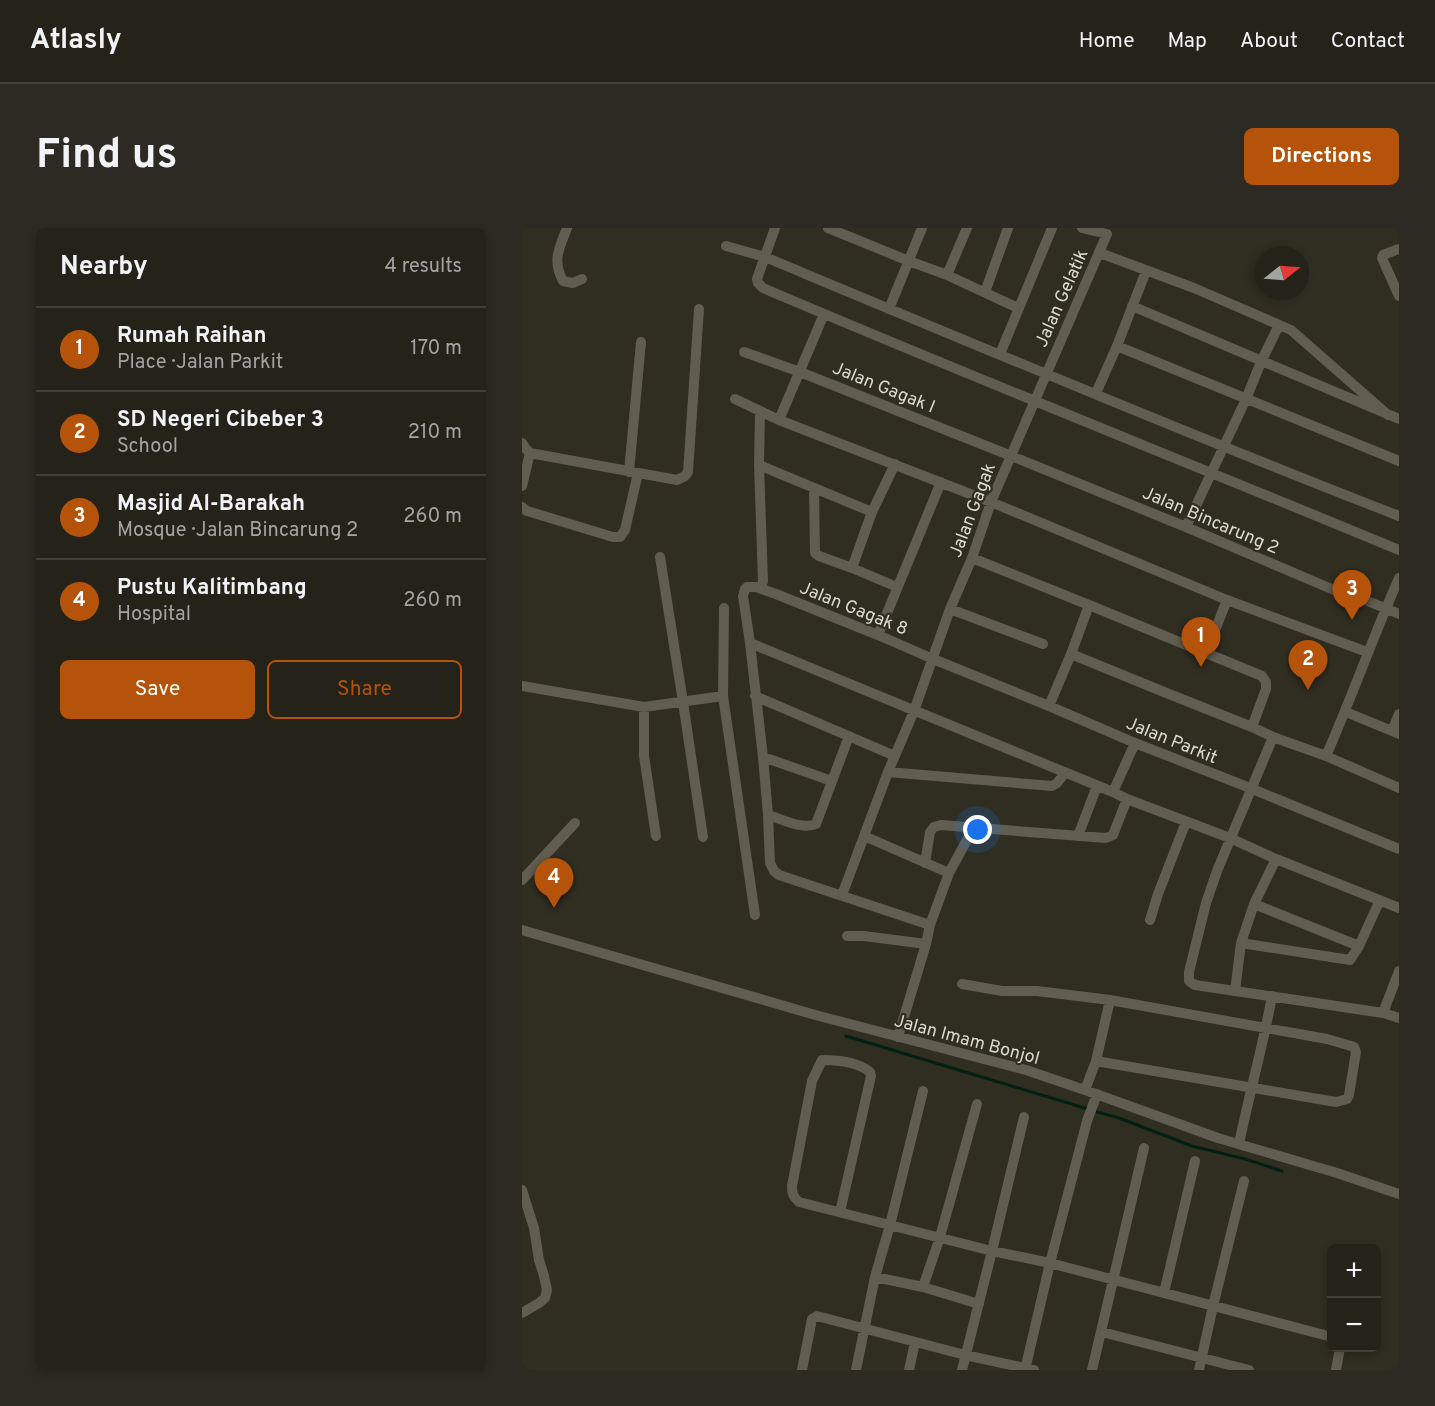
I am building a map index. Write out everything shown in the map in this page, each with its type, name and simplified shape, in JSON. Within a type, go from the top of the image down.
[{"type":"street","points":[[567,228],[560,248],[557,270],[563,282],[573,283],[582,279]]},
{"type":"street","points":[[775,228],[757,279],[760,286],[1035,402],[1212,472],[1399,550]]},
{"type":"street","points":[[828,228],[947,275],[1018,308]]},
{"type":"street","points":[[889,309],[922,228]]},
{"type":"street","points":[[947,275],[967,228]]},
{"type":"street","points":[[985,292],[1008,228]]},
{"type":"street","points":[[1000,354],[1052,228]]},
{"type":"street","points":[[1082,228],[1108,233]]},
{"type":"street","name":"Jalan Gelatik","points":[[1045,374],[1108,233]]},
{"type":"street","points":[[726,246],[765,257],[1223,447],[1399,516]]},
{"type":"street","points":[[1399,249],[1383,255],[1382,258],[1399,296]]},
{"type":"street","points":[[1100,253],[1194,288],[1291,330],[1394,417]]},
{"type":"street","points":[[1096,393],[1146,271]]},
{"type":"street","points":[[1132,306],[1394,417]]},
{"type":"street","points":[[522,443],[530,453],[677,480],[685,476],[688,472],[699,309]]},
{"type":"street","points":[[779,420],[824,314]]},
{"type":"street","points":[[1186,527],[1279,325]]},
{"type":"street","points":[[522,507],[527,511],[613,537],[620,537],[625,530],[634,472],[641,342]]},
{"type":"street","points":[[1117,346],[1399,461]]},
{"type":"street","name":"Jalan Gagak I","points":[[744,352],[1011,455]]},
{"type":"street","name":"Jalan Gagak","points":[[842,895],[888,772],[914,711],[991,502],[1045,374]]},
{"type":"street","points":[[735,399],[779,420],[991,502],[1227,600],[1367,652]]},
{"type":"street","points":[[759,411],[763,581],[761,589],[747,587],[743,593],[768,815],[770,863],[779,875],[930,925]]},
{"type":"street","points":[[522,486],[530,453]]},
{"type":"street","name":"Jalan Bincarung 2","points":[[1011,455],[1334,590],[1399,614]]},
{"type":"street","points":[[852,568],[872,512],[894,464]]},
{"type":"street","points":[[759,465],[872,512]]},
{"type":"street","points":[[878,635],[941,482]]},
{"type":"street","points":[[814,489],[815,553],[897,587]]},
{"type":"street","points":[[660,557],[703,837]]},
{"type":"street","points":[[972,558],[1262,676],[1267,685],[1252,727]]},
{"type":"street","points":[[1326,756],[1346,712],[1367,652],[1399,578]]},
{"type":"street","name":"Jalan Gagak 8","points":[[761,589],[933,659]]},
{"type":"street","points":[[1206,653],[1227,600]]},
{"type":"street","points":[[1048,706],[1089,605]]},
{"type":"street","points":[[724,608],[723,696],[755,915]]},
{"type":"street","points":[[950,609],[1043,644]]},
{"type":"street","points":[[750,643],[1127,799],[1230,838],[1399,908]]},
{"type":"street","points":[[1071,654],[1273,737],[1326,756],[1399,788]]},
{"type":"street","name":"Jalan Parkit","points":[[933,659],[1399,849]]},
{"type":"street","points":[[522,686],[644,707],[723,696]]},
{"type":"street","points":[[755,696],[896,756]]},
{"type":"street","points":[[644,707],[644,756],[656,836]]},
{"type":"street","points":[[1346,712],[1396,733],[1399,714]]},
{"type":"street","points":[[768,815],[805,826],[816,824],[849,736]]},
{"type":"street","points":[[1273,737],[1230,838],[1206,903],[1188,977],[1189,981],[1195,985],[1383,1013],[1399,1018]]},
{"type":"street","points":[[1113,792],[1135,743]]},
{"type":"street","points":[[762,757],[832,781]]},
{"type":"street","points":[[888,772],[1052,786],[1058,783],[1065,773]]},
{"type":"street","points":[[1077,836],[1098,786]]},
{"type":"street","points":[[925,863],[930,832],[934,827],[941,825],[974,827],[1106,838],[1113,835],[1127,799]]},
{"type":"street","points":[[1150,920],[1186,822]]},
{"type":"street","points":[[522,880],[575,824]]},
{"type":"street","points":[[898,1037],[930,925],[950,873],[974,827]]},
{"type":"street","points":[[864,836],[950,873]]},
{"type":"street","points":[[1235,991],[1241,944],[1254,904],[1276,859]]},
{"type":"street","points":[[1241,944],[1349,960],[1359,946],[1380,900]]},
{"type":"street","points":[[1254,904],[1359,946]]},
{"type":"street","name":"Jalan Imam Bonjol","points":[[522,930],[898,1037],[1026,1070],[1194,1130],[1399,1194]]},
{"type":"street","points":[[847,936],[926,944]]},
{"type":"street","points":[[1383,1013],[1399,971]]},
{"type":"street","points":[[962,984],[1002,991],[1037,991],[1110,1000],[1327,1039],[1354,1047],[1356,1052],[1349,1095],[1347,1099],[1336,1102],[1096,1061]]},
{"type":"street","points":[[1239,1144],[1272,996]]},
{"type":"street","points":[[1085,1090],[1096,1061],[1110,1000]]},
{"type":"street","points":[[840,1212],[871,1076],[870,1071],[858,1065],[822,1060],[812,1081],[792,1192],[794,1198],[799,1202],[992,1251],[1050,1263],[1327,1336]]},
{"type":"street","points":[[856,1370],[875,1277],[923,1091]]},
{"type":"street","points":[[802,1370],[813,1317],[817,1316],[1028,1369],[1050,1263],[1097,1094]]},
{"type":"street","points":[[923,1287],[940,1237],[977,1104]]},
{"type":"street","points":[[962,1370],[1024,1117]]},
{"type":"street","points":[[1092,1370],[1144,1148]]},
{"type":"street","points":[[1164,1293],[1195,1161]]},
{"type":"street","points":[[1199,1370],[1244,1181]]},
{"type":"street","points":[[522,1190],[534,1228],[547,1290],[545,1298],[522,1313]]},
{"type":"street","points":[[875,1277],[923,1287],[979,1304]]},
{"type":"street","points":[[1101,1332],[1249,1370]]},
{"type":"street","points":[[909,1370],[915,1342]]},
{"type":"street","points":[[1335,1370],[1339,1352]]},
{"type":"waterway","points":[[846,1036],[1088,1109]]},
{"type":"waterway","points":[[1094,1111],[1119,1118],[1192,1146],[1282,1171]]},
{"type":"place","name":"Masjid Al-Barakah","points":[[1352,620]]},
{"type":"place","name":"Rumah Raihan","points":[[1201,667]]},
{"type":"place","name":"SD Negeri Cibeber 3","points":[[1308,690]]},
{"type":"place","name":"Pustu Kalitimbang","points":[[554,908]]}]
